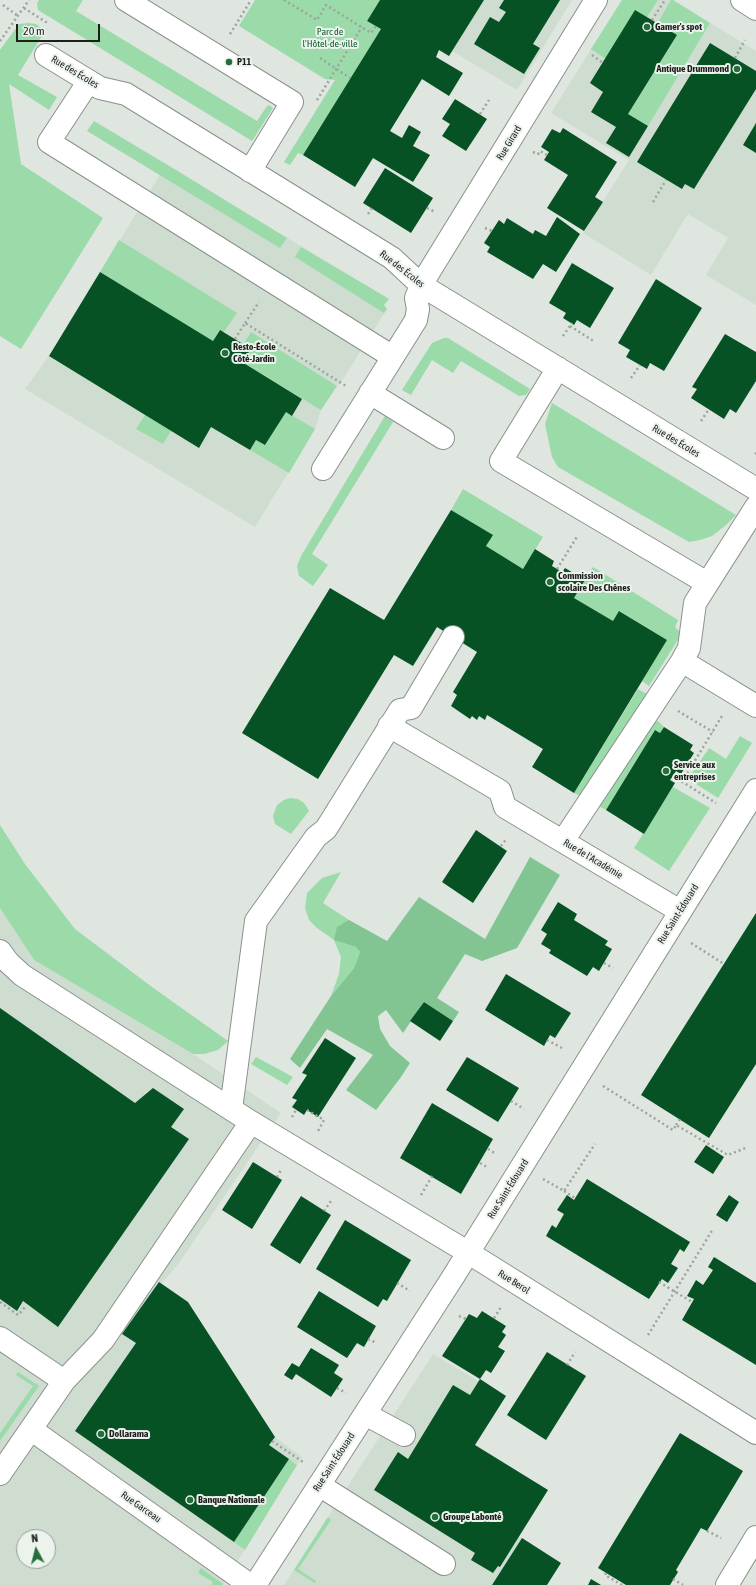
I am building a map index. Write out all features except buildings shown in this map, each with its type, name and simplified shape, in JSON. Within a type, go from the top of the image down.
[{"type":"street","points":[[126,0],[292,102],[250,171]]},
{"type":"street","name":"Rue Girard","points":[[323,469],[416,320],[418,309],[416,298],[421,285],[596,0]]},
{"type":"street","points":[[742,0],[756,9]]},
{"type":"street","name":"Rue des Écoles","points":[[46,55],[100,88],[126,94],[392,258],[421,285],[756,489]]},
{"type":"street","points":[[89,81],[49,142],[393,356]]},
{"type":"street","points":[[558,368],[501,461],[707,583]]},
{"type":"street","points":[[370,393],[443,438]]},
{"type":"street","points":[[563,841],[682,661],[689,648],[695,603],[756,507]]},
{"type":"street","points":[[230,1109],[256,921],[316,837],[326,829],[400,710],[411,708],[453,637]]},
{"type":"street","points":[[682,661],[756,706]]},
{"type":"street","name":"Rue de l'Académie","points":[[389,726],[500,791],[505,807],[680,911]]},
{"type":"street","name":"Rue Saint-Édouard","points":[[255,1585],[469,1252],[756,790]]},
{"type":"street","name":"Rue Berol","points":[[0,951],[8,962],[22,975],[230,1109],[469,1252],[756,1433]]},
{"type":"street","points":[[0,1474],[32,1430],[64,1381],[103,1340],[251,1122]]},
{"type":"street","points":[[0,1338],[64,1381]]},
{"type":"street","points":[[365,1414],[404,1436]]},
{"type":"street","name":"Rue Garceau","points":[[32,1430],[250,1585]]},
{"type":"street","points":[[319,1485],[444,1564]]},
{"type":"street","points":[[727,1585],[756,1538]]},
{"type":"path","points":[[0,41],[29,0]]},
{"type":"path","points":[[226,40],[251,0]]},
{"type":"path","points":[[284,0],[318,20],[326,5],[372,33],[376,26]]},
{"type":"path","points":[[652,20],[665,0]]},
{"type":"path","points":[[3,5],[18,16]]},
{"type":"path","points":[[24,8],[49,24]]},
{"type":"path","points":[[314,105],[362,27]]},
{"type":"path","points":[[735,58],[745,40]]},
{"type":"path","points":[[586,52],[603,63]]},
{"type":"path","points":[[320,58],[350,78]]},
{"type":"path","points":[[480,114],[489,100]]},
{"type":"path","points":[[527,148],[538,154],[540,151],[547,155]]},
{"type":"path","points":[[653,202],[666,180]]},
{"type":"path","points":[[234,339],[245,323],[336,380]]},
{"type":"path","points":[[564,336],[571,325],[595,342]]},
{"type":"path","points":[[631,378],[640,365]]},
{"type":"path","points":[[701,421],[709,409]]},
{"type":"path","points":[[557,569],[567,554]]},
{"type":"path","points":[[682,782],[735,694]]},
{"type":"path","points":[[672,776],[716,803]]},
{"type":"path","points":[[501,846],[506,838]]},
{"type":"path","points":[[691,943],[724,964]]},
{"type":"path","points":[[604,963],[613,968]]},
{"type":"path","points":[[547,1040],[562,1048]]},
{"type":"path","points":[[602,1085],[673,1130],[680,1119]]},
{"type":"path","points":[[510,1101],[524,1109]]},
{"type":"path","points":[[292,1117],[296,1110]]},
{"type":"path","points":[[307,1110],[324,1120],[318,1132]]},
{"type":"path","points":[[676,1125],[728,1155],[748,1147]]},
{"type":"path","points":[[564,1191],[595,1144]]},
{"type":"path","points":[[488,1149],[496,1154]]},
{"type":"path","points":[[480,1163],[487,1167]]},
{"type":"path","points":[[277,1177],[281,1170]]},
{"type":"path","points":[[420,1195],[432,1176]]},
{"type":"path","points":[[543,1179],[575,1198]]},
{"type":"path","points":[[324,1211],[331,1201]]},
{"type":"path","points":[[648,1336],[713,1229]]},
{"type":"path","points":[[659,1282],[692,1302]]},
{"type":"path","points":[[397,1284],[410,1291]]},
{"type":"path","points":[[0,1302],[18,1315],[26,1306]]},
{"type":"path","points":[[494,1318],[501,1307]]},
{"type":"path","points":[[368,1339],[377,1343]]},
{"type":"path","points":[[567,1364],[575,1352]]},
{"type":"path","points":[[337,1388],[346,1393]]},
{"type":"path","points":[[272,1441],[303,1462]]},
{"type":"path","points":[[707,1531],[721,1538]]},
{"type":"path","points":[[606,1573],[605,1575],[622,1585]]},
{"type":"path","points":[[673,1579],[683,1585]]},
{"type":"shaded area","points":[[484,0],[572,0],[517,90],[452,51]]},
{"type":"shaded area","points":[[622,0],[673,0],[756,51],[756,305],[706,275],[728,238],[688,214],[651,275],[583,233],[629,160],[551,113]]},
{"type":"shaded area","points":[[166,165],[389,299],[384,305],[387,309],[343,379],[321,410],[315,429],[255,527],[25,389],[49,356]]},
{"type":"shaded area","points":[[0,908],[34,960],[193,1054],[281,1113],[179,1263],[161,1284],[275,1437],[302,1457],[223,1585],[0,1585]]},
{"type":"shaded area","points":[[433,1354],[478,1381],[480,1379],[506,1396],[475,1445],[548,1490],[519,1537],[522,1538],[547,1585],[284,1585]]},
{"type":"green space","points":[[39,0],[83,0],[76,11],[257,121],[267,106],[269,105],[273,108],[252,141],[38,10],[37,3]]},
{"type":"green space","name":"Parc de l'Hôtel-de-ville","points":[[255,0],[380,0],[367,21],[381,29],[303,155],[298,153],[290,165],[284,162],[335,80],[325,79],[239,26]]},
{"type":"green space","points":[[622,0],[658,0],[647,17],[606,59],[591,49]]},
{"type":"green space","points":[[671,0],[710,23],[648,126],[628,114],[677,36],[657,24]]},
{"type":"green space","points":[[19,24],[36,24],[45,31],[18,75],[57,97],[49,110],[9,84],[21,164],[103,218],[21,349],[0,336],[0,50]]},
{"type":"green space","points":[[94,121],[287,238],[280,248],[87,131]]},
{"type":"green space","points":[[119,240],[237,313],[223,333],[219,330],[213,341],[100,272]]},
{"type":"green space","points":[[301,247],[389,299],[384,305],[387,309],[384,313],[295,257]]},
{"type":"green space","points":[[251,332],[337,386],[321,410],[242,362],[250,349],[243,345]]},
{"type":"green space","points":[[448,338],[530,389],[526,395],[519,396],[461,361],[453,373],[432,360],[411,395],[402,390],[432,343]]},
{"type":"green space","points":[[552,403],[736,515],[712,536],[689,542],[558,467],[552,457],[545,424]]},
{"type":"green space","points":[[286,412],[315,429],[289,473],[250,450],[256,440],[265,445]]},
{"type":"green space","points":[[145,415],[171,431],[163,444],[136,429]]},
{"type":"green space","points":[[385,416],[393,422],[312,554],[328,565],[313,586],[299,576],[297,566],[301,556]]},
{"type":"green space","points":[[463,489],[543,537],[523,569],[486,546],[492,535],[451,510]]},
{"type":"green space","points":[[593,567],[678,620],[675,627],[679,631],[679,638],[649,686],[642,681],[667,640],[620,611],[613,621],[574,598]]},
{"type":"green space","points":[[638,689],[647,694],[582,797],[574,793]]},
{"type":"green space","points":[[658,721],[664,727],[660,733],[655,730],[606,810],[597,805],[648,723]]},
{"type":"green space","points":[[740,736],[752,743],[718,798],[688,779],[709,748],[726,759]]},
{"type":"green space","points":[[673,787],[710,808],[669,871],[634,848]]},
{"type":"green space","points":[[290,798],[298,799],[304,803],[309,811],[291,834],[275,824],[273,816],[277,805]]},
{"type":"green space","points":[[0,825],[25,864],[75,929],[152,987],[228,1041],[218,1050],[204,1054],[193,1054],[34,960],[0,908]]},
{"type":"green space","points":[[530,857],[560,875],[517,948],[482,961],[465,954],[437,998],[459,1012],[453,1021],[424,1002],[403,1033],[386,1010],[378,1016],[380,1029],[390,1046],[410,1063],[376,1110],[346,1090],[373,1055],[327,1029],[300,1068],[290,1059],[331,996],[354,968],[360,952],[356,947],[334,940],[337,927],[349,920],[387,941],[419,897],[485,939]]},
{"type":"green space","points":[[341,872],[323,903],[349,920],[335,940],[356,947],[360,952],[354,968],[331,996],[339,974],[341,957],[334,940],[317,928],[309,920],[305,908],[307,893],[322,878]]},
{"type":"green space","points":[[256,1057],[293,1077],[287,1085],[251,1064]]},
{"type":"green space","points":[[18,1372],[39,1386],[0,1441],[0,1433],[33,1386],[16,1375]]},
{"type":"green space","points":[[289,1459],[297,1465],[245,1550],[234,1542]]},
{"type":"green space","points":[[328,1517],[331,1520],[298,1569],[316,1581],[315,1583],[294,1570]]},
{"type":"green space","points":[[201,1568],[223,1585],[211,1585],[213,1582],[198,1573]]},
{"type":"place","name":"Gamer's spot","points":[[647,27]]},
{"type":"place","name":"P11","points":[[229,62]]},
{"type":"place","name":"Antique Drummond","points":[[737,69]]},
{"type":"place","name":"Resto-École Côté-Jardin","points":[[225,353]]},
{"type":"place","name":"Commission scolaire Des Chênes","points":[[550,582]]},
{"type":"place","name":"Service aux entreprises","points":[[666,771]]},
{"type":"place","name":"Dollarama","points":[[101,1434]]},
{"type":"place","name":"Banque Nationale","points":[[190,1500]]},
{"type":"place","name":"Groupe Labonté","points":[[435,1517]]}]
